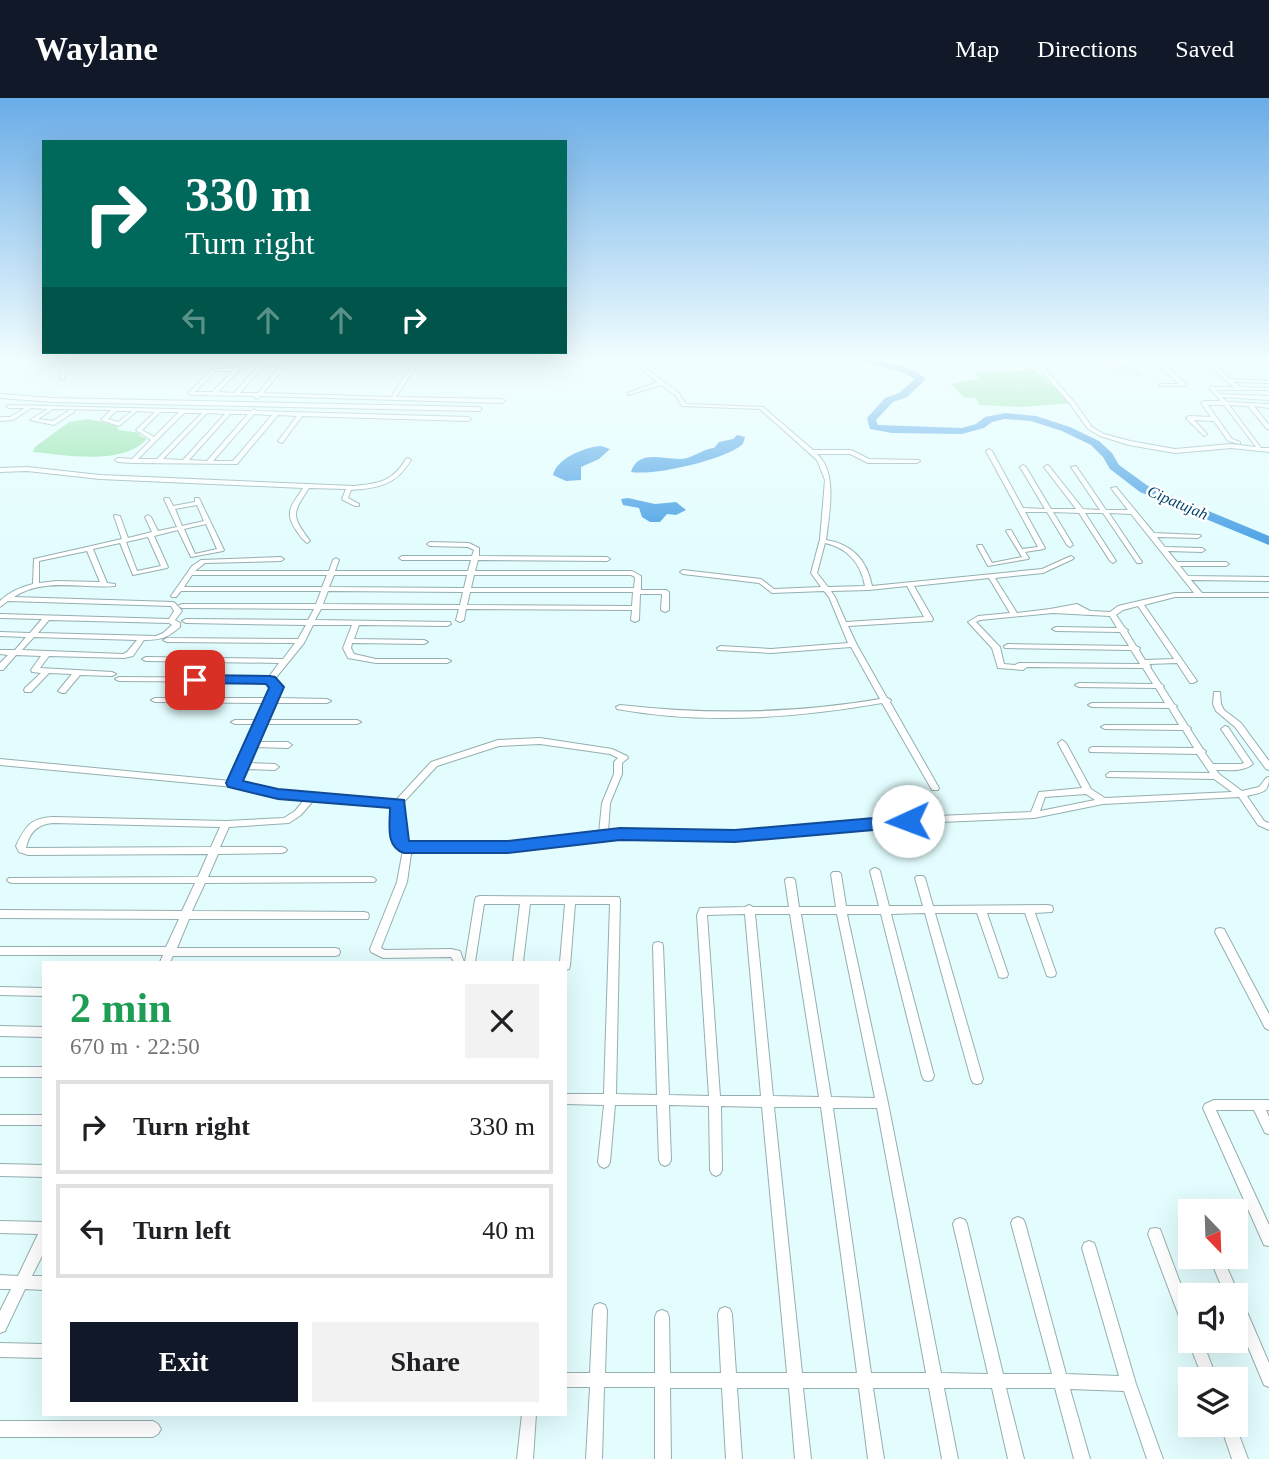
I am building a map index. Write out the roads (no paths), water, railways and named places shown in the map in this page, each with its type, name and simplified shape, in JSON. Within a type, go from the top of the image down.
[{"type":"street","points":[[148,422],[139,430],[154,439]]},
{"type":"street","points":[[133,461],[172,422]]},
{"type":"street","points":[[158,461],[197,422]]},
{"type":"street","points":[[184,462],[220,422]]},
{"type":"street","points":[[209,462],[245,422]]},
{"type":"street","points":[[117,460],[237,462],[270,422]]},
{"type":"street","points":[[281,441],[295,422]]},
{"type":"street","points":[[776,422],[822,462],[828,476],[822,541],[814,572],[828,591],[853,645],[887,700],[935,788]]},
{"type":"street","points":[[1085,422],[1097,433],[1122,442],[1171,450],[1231,446],[1269,450]]},
{"type":"street","points":[[1192,422],[1203,434]]},
{"type":"street","points":[[1217,422],[1231,442],[1258,446],[1239,422]]},
{"type":"street","points":[[989,451],[1042,548],[1020,551]]},
{"type":"street","points":[[811,452],[850,452],[868,461],[917,461]]},
{"type":"street","points":[[0,470],[349,488],[391,481],[402,473],[408,460]]},
{"type":"street","points":[[1023,467],[1070,545]]},
{"type":"street","points":[[1047,467],[1081,511],[1113,561]]},
{"type":"street","points":[[1073,467],[1139,562]]},
{"type":"street","points":[[307,541],[295,525],[291,510],[308,485]]},
{"type":"street","points":[[349,488],[345,499],[357,505]]},
{"type":"street","points":[[1114,488],[1199,594]]},
{"type":"street","points":[[167,499],[179,528],[193,556],[221,550],[197,501],[171,508]]},
{"type":"street","points":[[1021,510],[1134,512]]},
{"type":"street","points":[[117,516],[135,574],[165,567],[148,517]]},
{"type":"street","points":[[36,583],[36,560],[207,522]]},
{"type":"street","points":[[979,546],[990,565],[1026,558],[1009,531]]},
{"type":"street","points":[[1153,535],[1198,536]]},
{"type":"street","points":[[822,541],[842,545],[852,552],[862,564],[869,588]]},
{"type":"street","points":[[430,544],[477,549],[460,620]]},
{"type":"street","points":[[89,548],[104,584]]},
{"type":"street","points":[[1162,549],[1202,550]]},
{"type":"street","points":[[402,558],[607,559]]},
{"type":"street","points":[[683,572],[761,581],[772,591],[828,591],[910,585],[1049,569],[1071,558]]},
{"type":"street","points":[[174,596],[197,564],[208,559],[281,559]]},
{"type":"street","points":[[270,680],[301,641],[319,607],[336,560]]},
{"type":"street","points":[[1177,564],[1226,564]]},
{"type":"street","points":[[190,573],[632,573],[638,576],[635,620]]},
{"type":"street","points":[[991,576],[1015,615]]},
{"type":"street","points":[[1188,578],[1269,579]]},
{"type":"street","points":[[3,602],[16,592],[36,583],[113,585]]},
{"type":"street","points":[[843,624],[929,619],[910,585]]},
{"type":"street","points":[[180,589],[666,592],[665,610]]},
{"type":"street","points":[[1180,662],[1021,665],[1023,668],[1001,666],[996,647],[972,622],[978,618],[1053,611],[1112,614],[1117,609],[1168,596],[1269,595]]},
{"type":"street","points":[[3,602],[173,604],[178,611],[171,621]]},
{"type":"street","points":[[1139,603],[1193,681]]},
{"type":"street","points":[[182,606],[636,608]]},
{"type":"street","points":[[1112,614],[1174,706],[1216,776],[1241,794],[1262,824],[1269,827]]},
{"type":"street","points":[[0,616],[171,621],[176,622],[177,626],[166,635],[142,638],[0,634]]},
{"type":"street","points":[[0,668],[47,618]]},
{"type":"street","points":[[186,621],[447,624]]},
{"type":"street","points":[[356,624],[349,641],[348,654],[363,659],[447,661]]},
{"type":"street","points":[[1056,629],[1124,630]]},
{"type":"street","points":[[0,652],[124,656],[133,651],[142,638]]},
{"type":"street","points":[[167,640],[301,641]]},
{"type":"street","points":[[349,641],[424,642]]},
{"type":"street","points":[[721,648],[771,651],[853,645]]},
{"type":"street","points":[[1008,646],[1136,648]]},
{"type":"street","points":[[47,653],[35,669],[116,677],[270,680]]},
{"type":"street","points":[[146,659],[284,661]]},
{"type":"street","points":[[28,690],[46,671]]},
{"type":"street","points":[[62,691],[77,673]]},
{"type":"street","points":[[234,783],[277,691],[270,680]]},
{"type":"street","points":[[1079,685],[1160,686]]},
{"type":"street","points":[[1217,694],[1220,711],[1238,726],[1269,767]]},
{"type":"street","points":[[155,700],[327,701]]},
{"type":"street","points":[[620,707],[686,716],[760,715],[840,708],[887,700]]},
{"type":"street","points":[[1092,705],[1174,706]]},
{"type":"street","points":[[235,722],[357,722]]},
{"type":"street","points":[[1105,727],[1187,728]]},
{"type":"street","points":[[1212,767],[1242,767],[1249,764],[1225,729]]},
{"type":"street","points":[[603,835],[606,803],[618,774],[618,762],[624,758],[612,752],[540,741],[498,743],[437,762],[398,803],[399,842],[404,847],[507,847],[603,835],[735,836],[869,822],[1034,815],[1103,802],[1241,794],[1262,789],[1269,780]]},
{"type":"street","points":[[1062,743],[1088,791],[1103,802]]},
{"type":"street","points":[[252,744],[288,745]]},
{"type":"street","points":[[1093,750],[1202,751]]},
{"type":"street","points":[[0,762],[234,783],[278,794],[310,798],[398,803]]},
{"type":"street","points":[[242,766],[275,768]]},
{"type":"street","points":[[1110,775],[1216,776]]},
{"type":"street","points":[[1034,815],[1042,794],[1088,791]]},
{"type":"street","points":[[282,850],[28,852],[22,850],[21,846],[31,825],[43,820],[226,824],[286,821],[298,813],[310,798]]},
{"type":"street","points":[[168,957],[226,824]]},
{"type":"street","points":[[414,849],[407,852],[402,882],[375,949],[383,954],[451,953],[456,954],[459,961]]},
{"type":"street","points":[[875,871],[929,1076]]},
{"type":"street","points":[[836,874],[950,1459]]},
{"type":"street","points":[[920,878],[976,1079]]},
{"type":"street","points":[[12,880],[371,880]]},
{"type":"street","points":[[790,880],[826,1103],[876,1459]]},
{"type":"street","points":[[470,961],[480,900],[615,900],[610,1100],[604,1162]]},
{"type":"street","points":[[518,961],[525,900]]},
{"type":"street","points":[[565,961],[570,900]]},
{"type":"street","points":[[716,1170],[715,1102],[702,915],[710,909],[1048,909]]},
{"type":"street","points":[[749,909],[803,1459]]},
{"type":"street","points":[[981,909],[1003,974]]},
{"type":"street","points":[[1029,909],[1051,973]]},
{"type":"street","points":[[0,914],[364,916]]},
{"type":"street","points":[[1220,932],[1269,1025]]},
{"type":"street","points":[[657,946],[666,1160]]},
{"type":"street","points":[[0,951],[168,957],[335,952]]},
{"type":"street","points":[[0,991],[42,992]]},
{"type":"street","points":[[0,1031],[42,1032]]},
{"type":"street","points":[[0,1072],[42,1072]]},
{"type":"street","points":[[567,1099],[882,1103]]},
{"type":"street","points":[[1269,1129],[1263,1105],[1214,1105],[1209,1108],[1269,1240]]},
{"type":"street","points":[[0,1120],[42,1120]]},
{"type":"street","points":[[0,1170],[42,1171]]},
{"type":"street","points":[[1018,1223],[1082,1459]]},
{"type":"street","points":[[960,1224],[1016,1459]]},
{"type":"street","points":[[0,1227],[42,1228]]},
{"type":"street","points":[[1155,1234],[1178,1295]]},
{"type":"street","points":[[0,1326],[42,1241]]},
{"type":"street","points":[[1089,1248],[1129,1384],[1155,1459]]},
{"type":"street","points":[[0,1282],[42,1283]]},
{"type":"street","points":[[594,1459],[600,1310]]},
{"type":"street","points":[[724,1314],[734,1459]]},
{"type":"street","points":[[662,1317],[663,1459]]},
{"type":"street","points":[[1248,1331],[1269,1380]]},
{"type":"street","points":[[0,1350],[42,1351]]},
{"type":"street","points":[[567,1380],[1061,1381],[1129,1384]]},
{"type":"street","points":[[525,1459],[528,1416]]},
{"type":"street","points":[[0,1429],[153,1429]]},
{"type":"street","points":[[1232,1437],[1240,1459]]},
{"type":"water","points":[[737,435],[745,437],[743,444],[721,456],[656,472],[631,472],[635,464],[648,457],[687,458],[714,448],[719,442],[733,439]]},
{"type":"water","points":[[601,446],[610,449],[599,459],[581,467],[581,480],[566,481],[553,475],[560,463],[572,454]]},
{"type":"water","points":[[621,499],[655,504],[676,502],[686,510],[676,515],[667,514],[660,522],[650,522],[642,517],[639,508],[623,505]]},
{"type":"waterway","name":"Cipatujah","points":[[872,422],[874,427],[892,430],[962,431],[986,422]]},
{"type":"waterway","name":"Cipatujah","points":[[1043,422],[1095,443],[1108,455],[1114,467],[1144,489],[1269,541]]}]
